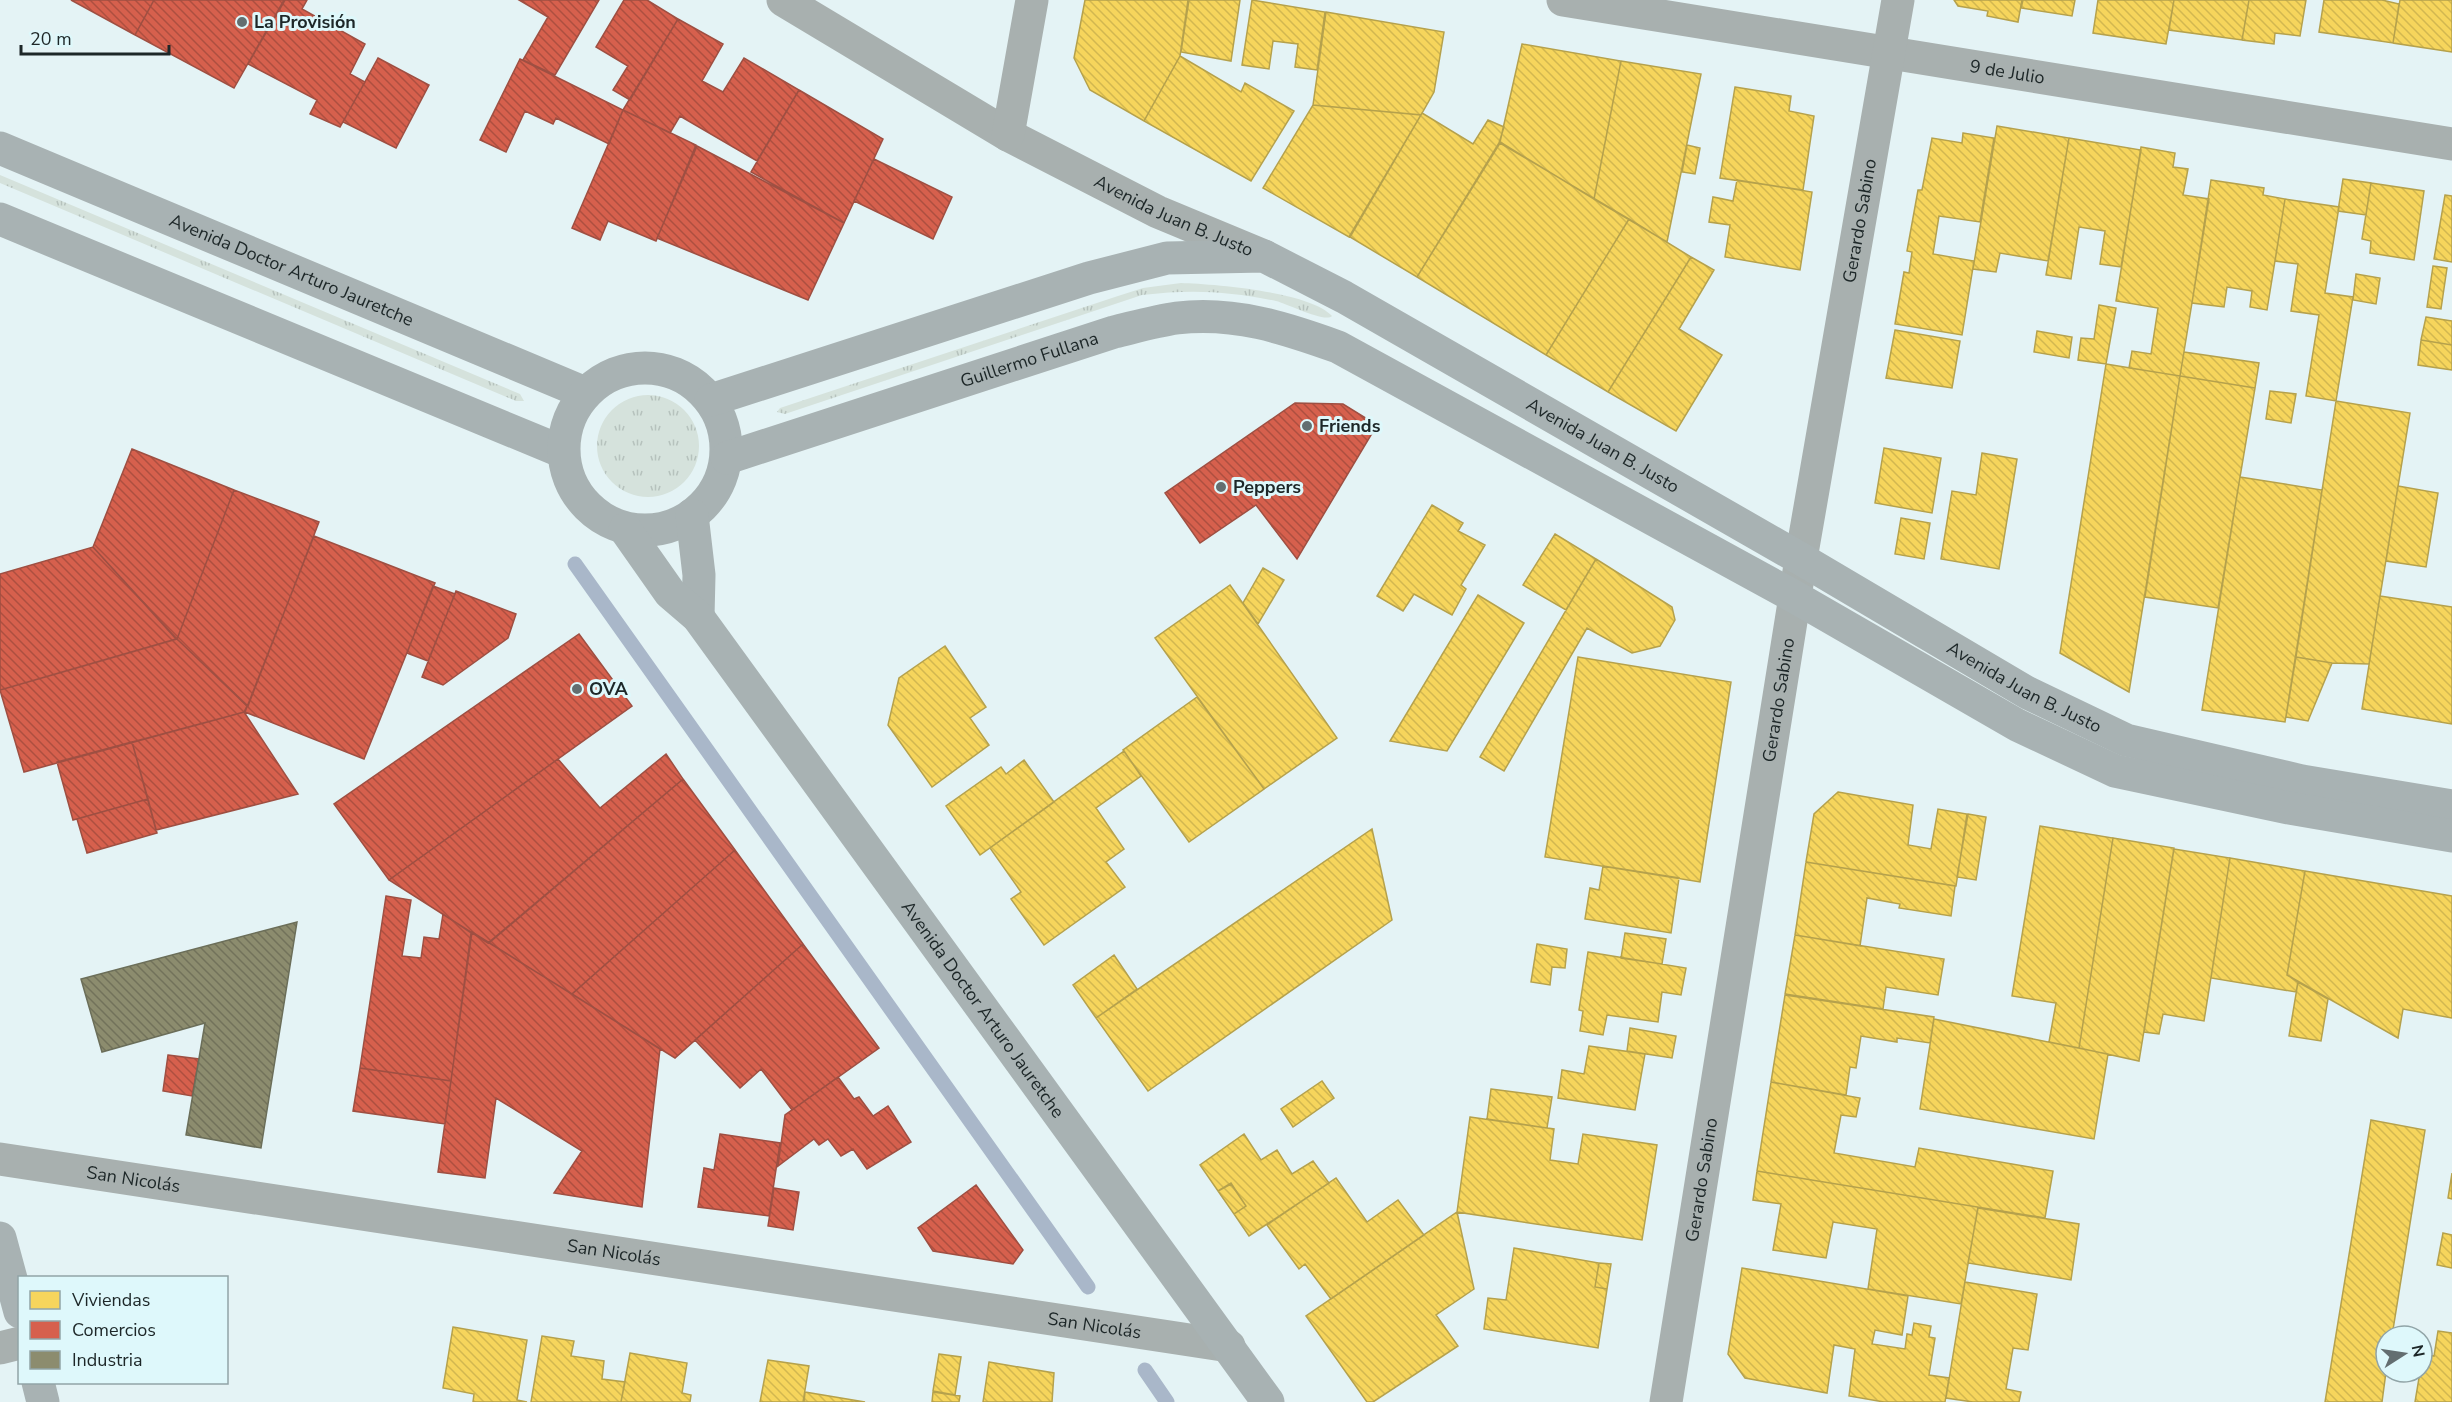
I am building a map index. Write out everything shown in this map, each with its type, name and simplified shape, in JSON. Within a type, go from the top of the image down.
[{"type":"main road","name":"Avenida Doctor Arturo Jauretche","points":[[0,148],[585,393]]},
{"type":"main road","points":[[0,219],[563,452]]},
{"type":"main road","name":"Avenida Juan B. Justo","points":[[1264,256],[1344,297],[1801,559],[2028,693],[2126,740],[2302,781],[2452,806]]},
{"type":"main road","points":[[711,400],[1089,278],[1167,258],[1264,256]]},
{"type":"main road","name":"Guillermo Fullana","points":[[727,458],[1114,332],[1177,318],[1229,317],[1278,326],[1338,347]]},
{"type":"main road","name":"Avenida Juan B. Justo","points":[[1338,347],[1796,597],[2017,725],[2115,771],[2289,808],[2452,836]]},
{"type":"main road","name":"Avenida Doctor Arturo Jauretche","points":[[635,367],[664,368],[691,380],[711,400],[725,428],[727,458],[719,484],[703,507],[680,523],[654,530],[625,529],[601,518],[582,500],[569,477],[563,452],[568,420],[585,393],[607,375],[635,367]]},
{"type":"main road","points":[[692,515],[699,575],[698,617]]},
{"type":"main road","name":"Avenida Doctor Arturo Jauretche","points":[[625,529],[670,593],[698,617],[1268,1402]]},
{"type":"main road","points":[[0,1238],[18,1305]]},
{"type":"main road","points":[[38,1384],[44,1402]]},
{"type":"street","name":"Avenida Juan B. Justo","points":[[783,0],[1008,135],[1158,212],[1264,256]]},
{"type":"street","points":[[1008,135],[1032,0]]},
{"type":"street","name":"9 de Julio","points":[[1563,0],[2452,144]]},
{"type":"street","name":"Gerardo Sabino","points":[[1666,1402],[1801,559],[1898,0]]},
{"type":"street","name":"San Nicolás","points":[[0,1159],[1229,1346]]},
{"type":"street","points":[[0,1348],[18,1344]]},
{"type":"green space","points":[[0,175],[520,394],[524,401],[516,401],[0,183]]},
{"type":"green space","points":[[1181,283],[1216,285],[1284,295],[1321,308],[1332,316],[1322,317],[1276,301],[1225,293],[1177,292],[1142,295],[785,414],[777,412],[780,408],[1143,288]]},
{"type":"green space","points":[[648,395],[667,399],[684,410],[695,427],[699,446],[695,465],[684,482],[667,493],[648,497],[629,493],[612,482],[601,465],[597,446],[601,427],[612,410],[629,399]]},
{"type":"building: Viviendas","points":[[1085,0],[1188,0],[1180,56],[1144,121],[1090,90],[1074,58]]},
{"type":"building: Viviendas","points":[[1189,0],[1240,0],[1231,61],[1181,52]]},
{"type":"building: Viviendas","points":[[1252,0],[1325,12],[1317,70],[1295,67],[1298,44],[1273,41],[1269,69],[1242,65]]},
{"type":"building: Viviendas","points":[[1954,0],[2022,0],[2018,22],[1987,16],[1988,11],[1958,6]]},
{"type":"building: Viviendas","points":[[2023,0],[2075,0],[2072,16],[2021,8]]},
{"type":"building: Viviendas","points":[[2098,0],[2174,0],[2166,44],[2093,33]]},
{"type":"building: Viviendas","points":[[2174,0],[2249,0],[2242,40],[2169,30]]},
{"type":"building: Viviendas","points":[[2249,0],[2306,0],[2300,36],[2275,33],[2274,44],[2242,40]]},
{"type":"building: Viviendas","points":[[2324,0],[2382,0],[2399,4],[2393,43],[2319,32]]},
{"type":"building: Viviendas","points":[[2400,0],[2452,0],[2452,52],[2393,43]]},
{"type":"building: Viviendas","points":[[1326,12],[1444,32],[1434,92],[1421,115],[1313,105]]},
{"type":"building: Viviendas","points":[[1522,44],[1621,61],[1594,199],[1500,142]]},
{"type":"building: Viviendas","points":[[1180,56],[1241,92],[1245,83],[1294,111],[1251,181],[1144,121]]},
{"type":"building: Viviendas","points":[[1621,61],[1701,74],[1667,242],[1594,199]]},
{"type":"building: Viviendas","points":[[1735,87],[1791,96],[1789,111],[1814,116],[1803,190],[1720,178]]},
{"type":"building: Viviendas","points":[[1313,105],[1421,115],[1349,237],[1263,188]]},
{"type":"building: Viviendas","points":[[1422,113],[1473,144],[1488,120],[1504,127],[1499,143],[1417,277],[1350,237]]},
{"type":"building: Viviendas","points":[[1997,126],[2069,138],[2048,261],[2000,253],[1996,272],[1973,269]]},
{"type":"building: Viviendas","points":[[1963,133],[1994,138],[1980,222],[1939,216],[1933,254],[1974,261],[1962,335],[1895,324],[1904,272],[1909,273],[1912,252],[1907,251],[1918,190],[1922,190],[1932,138],[1962,143]]},
{"type":"building: Viviendas","points":[[2069,138],[2141,150],[2121,267],[2100,264],[2105,231],[2079,227],[2071,279],[2046,275]]},
{"type":"building: Viviendas","points":[[1500,143],[1629,219],[1546,355],[1417,277]]},
{"type":"building: Viviendas","points":[[1687,145],[1700,148],[1695,174],[1682,172]]},
{"type":"building: Viviendas","points":[[2141,147],[2175,153],[2173,167],[2188,169],[2183,195],[2209,199],[2180,376],[2129,368],[2132,351],[2151,354],[2158,308],[2116,301]]},
{"type":"building: Viviendas","points":[[2343,179],[2371,183],[2366,215],[2338,211]]},
{"type":"building: Viviendas","points":[[1737,180],[1812,192],[1800,270],[1725,257],[1730,225],[1709,222],[1713,197],[1733,201]]},
{"type":"building: Viviendas","points":[[2211,180],[2264,188],[2263,195],[2285,199],[2267,310],[2250,307],[2252,291],[2227,287],[2224,307],[2192,303]]},
{"type":"building: Viviendas","points":[[2371,183],[2424,191],[2414,260],[2370,253],[2371,241],[2362,239]]},
{"type":"building: Viviendas","points":[[2445,195],[2452,196],[2452,262],[2434,259]]},
{"type":"building: Viviendas","points":[[2285,199],[2339,207],[2325,293],[2353,297],[2336,401],[2306,396],[2319,315],[2291,311],[2298,264],[2275,261]]},
{"type":"building: Viviendas","points":[[1629,219],[1691,257],[1608,392],[1546,355]]},
{"type":"building: Viviendas","points":[[1691,257],[1714,270],[1679,329],[1722,355],[1676,431],[1608,392]]},
{"type":"building: Viviendas","points":[[2433,266],[2447,268],[2441,309],[2427,307]]},
{"type":"building: Viviendas","points":[[2356,274],[2380,278],[2376,304],[2353,300]]},
{"type":"building: Viviendas","points":[[2099,305],[2116,308],[2106,364],[2078,360],[2081,338],[2094,339]]},
{"type":"building: Viviendas","points":[[2426,317],[2452,321],[2452,345],[2421,340]]},
{"type":"building: Viviendas","points":[[1895,330],[1960,341],[1952,388],[1886,378]]},
{"type":"building: Viviendas","points":[[2037,331],[2072,337],[2069,358],[2034,352]]},
{"type":"building: Viviendas","points":[[2421,340],[2452,345],[2452,370],[2418,365]]},
{"type":"building: Viviendas","points":[[2184,352],[2259,363],[2255,388],[2180,376]]},
{"type":"building: Viviendas","points":[[2106,364],[2180,376],[2129,692],[2060,653]]},
{"type":"building: Viviendas","points":[[2180,376],[2255,388],[2218,608],[2145,597]]},
{"type":"building: Viviendas","points":[[2270,391],[2296,394],[2291,423],[2266,419]]},
{"type":"building: Viviendas","points":[[2336,401],[2410,413],[2369,664],[2332,663],[2296,657]]},
{"type":"building: Viviendas","points":[[1884,448],[1941,458],[1932,513],[1875,503]]},
{"type":"building: Viviendas","points":[[1982,453],[2017,459],[1999,569],[1941,559],[1952,491],[1976,495]]},
{"type":"building: Viviendas","points":[[2240,477],[2322,490],[2285,722],[2202,710]]},
{"type":"building: Viviendas","points":[[2398,486],[2438,493],[2426,567],[2386,561]]},
{"type":"building: Viviendas","points":[[1432,505],[1463,523],[1458,531],[1485,545],[1461,585],[1466,589],[1452,615],[1414,594],[1403,611],[1377,596]]},
{"type":"building: Viviendas","points":[[1901,518],[1930,523],[1924,559],[1895,554]]},
{"type":"building: Viviendas","points":[[1555,534],[1596,559],[1566,610],[1523,585]]},
{"type":"building: Viviendas","points":[[1596,559],[1672,607],[1675,620],[1660,646],[1632,653],[1587,628],[1504,771],[1480,757]]},
{"type":"building: Viviendas","points":[[1263,568],[1284,580],[1258,624],[1243,603]]},
{"type":"building: Viviendas","points":[[1230,585],[1337,738],[1264,789],[1155,638]]},
{"type":"building: Viviendas","points":[[1478,595],[1524,623],[1447,751],[1390,741]]},
{"type":"building: Viviendas","points":[[2380,596],[2452,607],[2452,724],[2362,709]]},
{"type":"building: Viviendas","points":[[945,646],[986,707],[970,718],[989,745],[932,787],[888,725],[899,678]]},
{"type":"building: Viviendas","points":[[1578,657],[1731,682],[1700,882],[1545,857]]},
{"type":"building: Viviendas","points":[[2296,657],[2332,663],[2308,721],[2286,717]]},
{"type":"building: Viviendas","points":[[1197,697],[1264,789],[1189,842],[1123,750]]},
{"type":"building: Viviendas","points":[[1124,751],[1141,776],[1096,808],[1124,849],[1106,862],[1125,887],[1044,945],[1011,899],[1021,892],[990,848]]},
{"type":"building: Viviendas","points":[[1024,760],[1054,802],[980,855],[946,806],[1001,767],[1006,774]]},
{"type":"building: Viviendas","points":[[1838,792],[1913,805],[1908,845],[1931,849],[1938,809],[1967,814],[1956,886],[1806,862],[1814,814]]},
{"type":"building: Viviendas","points":[[1968,814],[1986,817],[1976,880],[1957,877]]},
{"type":"building: Viviendas","points":[[2040,826],[2113,838],[2079,1048],[2049,1042],[2056,1003],[2012,996]]},
{"type":"building: Viviendas","points":[[1372,829],[1392,920],[1148,1091],[1096,1018]]},
{"type":"building: Viviendas","points":[[2113,838],[2174,848],[2139,1061],[2079,1048]]},
{"type":"building: Viviendas","points":[[2174,849],[2230,858],[2204,1021],[2163,1014],[2159,1034],[2144,1032]]},
{"type":"building: Viviendas","points":[[2230,858],[2305,871],[2287,975],[2298,982],[2296,992],[2211,978]]},
{"type":"building: Viviendas","points":[[1806,862],[1955,886],[1951,916],[1899,908],[1900,904],[1867,898],[1860,946],[1795,935]]},
{"type":"building: Viviendas","points":[[1603,866],[1679,878],[1671,933],[1585,919],[1590,888],[1599,890]]},
{"type":"building: Viviendas","points":[[2305,871],[2452,896],[2452,1018],[2403,1009],[2398,1038],[2287,975]]},
{"type":"building: Viviendas","points":[[1625,933],[1666,939],[1662,964],[1621,958]]},
{"type":"building: Viviendas","points":[[1795,935],[1944,959],[1938,995],[1886,987],[1883,1009],[1785,994]]},
{"type":"building: Viviendas","points":[[1537,944],[1567,949],[1565,968],[1552,967],[1550,985],[1531,982]]},
{"type":"building: Viviendas","points":[[1588,952],[1686,968],[1681,995],[1662,992],[1658,1022],[1607,1015],[1603,1035],[1580,1031],[1583,1011],[1579,1010]]},
{"type":"building: Viviendas","points":[[1114,955],[1137,989],[1096,1018],[1073,985]]},
{"type":"building: Viviendas","points":[[2298,982],[2328,999],[2321,1041],[2289,1036]]},
{"type":"building: Viviendas","points":[[1785,995],[1934,1017],[1930,1043],[1897,1038],[1897,1042],[1861,1036],[1856,1068],[1850,1067],[1846,1095],[1771,1082]]},
{"type":"building: Viviendas","points":[[1934,1019],[2108,1054],[2094,1139],[1920,1109]]},
{"type":"building: Viviendas","points":[[1630,1028],[1676,1036],[1672,1058],[1627,1051]]},
{"type":"building: Viviendas","points":[[1589,1046],[1645,1054],[1635,1110],[1558,1098],[1562,1070],[1584,1074]]},
{"type":"building: Viviendas","points":[[1322,1081],[1334,1098],[1293,1127],[1281,1109]]},
{"type":"building: Viviendas","points":[[1771,1082],[1860,1098],[1856,1117],[1841,1115],[1834,1153],[1915,1167],[1919,1148],[2053,1171],[2045,1218],[1757,1171]]},
{"type":"building: Viviendas","points":[[1491,1089],[1552,1097],[1547,1128],[1487,1119]]},
{"type":"building: Viviendas","points":[[1470,1117],[1554,1129],[1550,1160],[1578,1164],[1583,1134],[1657,1145],[1642,1240],[1457,1212]]},
{"type":"building: Viviendas","points":[[2371,1120],[2425,1130],[2394,1324],[2374,1324],[2374,1384],[2384,1384],[2382,1402],[2325,1402]]},
{"type":"building: Viviendas","points":[[1244,1134],[1261,1160],[1277,1150],[1292,1174],[1313,1161],[1329,1183],[1249,1236],[1234,1214],[1246,1206],[1231,1183],[1218,1191],[1200,1165]]},
{"type":"building: Viviendas","points":[[1757,1171],[1978,1207],[1961,1304],[1868,1289],[1877,1229],[1833,1222],[1826,1258],[1773,1250],[1781,1204],[1753,1200]]},
{"type":"building: Viviendas","points":[[2452,1173],[2452,1199],[2448,1198]]},
{"type":"building: Viviendas","points":[[1336,1178],[1367,1222],[1398,1200],[1424,1235],[1331,1299],[1305,1264],[1299,1269],[1267,1225]]},
{"type":"building: Viviendas","points":[[1231,1184],[1246,1206],[1234,1214],[1218,1191]]},
{"type":"building: Viviendas","points":[[1978,1208],[2079,1224],[2071,1280],[1968,1263]]},
{"type":"building: Viviendas","points":[[1457,1212],[1474,1289],[1436,1315],[1458,1346],[1373,1402],[1367,1402],[1306,1316]]},
{"type":"building: Viviendas","points":[[2443,1233],[2452,1235],[2452,1268],[2437,1265]]},
{"type":"building: Viviendas","points":[[1514,1248],[1599,1263],[1595,1287],[1607,1289],[1598,1348],[1484,1329],[1488,1298],[1506,1300]]},
{"type":"building: Viviendas","points":[[1599,1263],[1611,1264],[1607,1289],[1595,1287]]},
{"type":"building: Viviendas","points":[[1742,1268],[1908,1296],[1902,1335],[1875,1330],[1872,1344],[1905,1349],[1907,1334],[1912,1335],[1914,1323],[1931,1326],[1929,1337],[1935,1338],[1929,1375],[1949,1378],[1945,1402],[1884,1402],[1849,1396],[1855,1349],[1834,1345],[1827,1393],[1745,1378],[1728,1354]]},
{"type":"building: Viviendas","points":[[1965,1282],[2037,1294],[2028,1350],[2013,1348],[2006,1389],[2021,1392],[2019,1402],[1973,1402],[1946,1398]]},
{"type":"building: Viviendas","points":[[453,1327],[527,1340],[517,1400],[527,1402],[473,1402],[474,1394],[443,1388]]},
{"type":"building: Viviendas","points":[[2438,1331],[2452,1333],[2452,1402],[2415,1402],[2418,1384],[2434,1384],[2434,1356]]},
{"type":"building: Viviendas","points":[[542,1336],[574,1341],[571,1356],[604,1361],[602,1379],[625,1382],[621,1402],[531,1402]]},
{"type":"building: Viviendas","points":[[630,1353],[687,1363],[682,1393],[691,1395],[690,1402],[621,1402]]},
{"type":"building: Viviendas","points":[[939,1354],[961,1357],[955,1395],[933,1391]]},
{"type":"building: Viviendas","points":[[768,1360],[809,1366],[803,1402],[760,1402]]},
{"type":"building: Viviendas","points":[[989,1362],[1054,1373],[1052,1402],[983,1402]]},
{"type":"building: Viviendas","points":[[805,1392],[865,1402],[804,1402]]},
{"type":"building: Viviendas","points":[[933,1392],[960,1396],[959,1402],[932,1402]]},
{"type":"building: Comercios","points":[[71,0],[154,0],[135,35]]},
{"type":"building: Comercios","points":[[154,0],[284,0],[234,88],[135,35]]},
{"type":"building: Comercios","points":[[285,0],[307,0],[302,9],[365,44],[350,74],[365,82],[340,127],[310,114],[317,100],[248,64]]},
{"type":"building: Comercios","points":[[519,0],[599,0],[555,75],[523,60],[548,17]]},
{"type":"building: Comercios","points":[[624,0],[647,0],[678,19],[630,100],[613,90],[628,66],[596,47]]},
{"type":"building: Comercios","points":[[678,19],[723,44],[702,81],[723,92],[744,58],[799,90],[757,161],[680,116],[670,133],[623,110]]},
{"type":"building: Comercios","points":[[378,58],[429,85],[396,148],[343,122]]},
{"type":"building: Comercios","points":[[520,59],[623,110],[609,144],[556,118],[553,124],[525,111],[506,152],[480,140]]},
{"type":"building: Comercios","points":[[799,90],[883,139],[844,223],[751,172]]},
{"type":"building: Comercios","points":[[623,110],[696,145],[656,241],[608,221],[600,240],[572,228]]},
{"type":"building: Comercios","points":[[697,146],[844,223],[808,300],[657,238]]},
{"type":"building: Comercios","points":[[874,159],[952,197],[933,239],[854,201]]},
{"type":"building: Comercios","points":[[1295,403],[1343,404],[1377,425],[1297,559],[1256,505],[1200,543],[1165,493]]},
{"type":"building: Comercios","points":[[132,449],[234,490],[177,639],[93,547]]},
{"type":"building: Comercios","points":[[234,490],[319,522],[248,706],[177,639]]},
{"type":"building: Comercios","points":[[314,536],[435,583],[364,759],[245,712]]},
{"type":"building: Comercios","points":[[93,547],[176,639],[0,690],[0,574]]},
{"type":"building: Comercios","points":[[433,586],[455,594],[428,661],[407,653]]},
{"type":"building: Comercios","points":[[456,591],[516,614],[508,638],[443,685],[422,677]]},
{"type":"building: Comercios","points":[[579,634],[632,706],[389,880],[334,804]]},
{"type":"building: Comercios","points":[[177,639],[247,706],[244,712],[24,772],[0,690]]},
{"type":"building: Comercios","points":[[244,712],[298,794],[156,830],[132,742]]},
{"type":"building: Comercios","points":[[132,742],[148,799],[73,820],[57,762]]},
{"type":"building: Comercios","points":[[666,754],[683,779],[488,943],[389,880],[558,759],[600,808]]},
{"type":"building: Comercios","points":[[683,779],[735,850],[572,994],[489,943]]},
{"type":"building: Comercios","points":[[148,799],[157,833],[87,853],[77,819]]},
{"type":"building: Comercios","points":[[735,850],[803,944],[675,1058],[572,994]]},
{"type":"building: Comercios","points":[[386,896],[411,900],[402,956],[421,958],[424,937],[439,939],[443,914],[471,933],[451,1081],[360,1068]]},
{"type":"building: Comercios","points":[[472,932],[660,1049],[642,1207],[554,1193],[582,1151],[496,1098],[485,1178],[438,1172]]},
{"type":"building: Comercios","points":[[803,944],[879,1048],[792,1110],[761,1069],[740,1088],[695,1040]]},
{"type":"building: Comercios","points":[[168,1055],[199,1059],[192,1096],[163,1091]]},
{"type":"building: Comercios","points":[[360,1068],[451,1081],[445,1124],[353,1111]]},
{"type":"building: Comercios","points":[[838,1077],[854,1099],[859,1097],[873,1116],[888,1106],[911,1142],[867,1169],[853,1149],[841,1156],[828,1139],[819,1145],[814,1139],[778,1166],[785,1115]]},
{"type":"building: Comercios","points":[[720,1134],[780,1143],[769,1216],[698,1207],[704,1168],[714,1170]]},
{"type":"building: Comercios","points":[[976,1185],[1023,1250],[1013,1264],[933,1251],[918,1228]]},
{"type":"building: Comercios","points":[[774,1188],[799,1192],[793,1230],[768,1226]]},
{"type":"building: Industria","points":[[297,922],[261,1148],[186,1135],[205,1023],[102,1052],[81,979]]},
{"type":"waterway","points":[[575,564],[1088,1287]]},
{"type":"waterway","points":[[1145,1370],[1167,1402]]},
{"type":"place","name":"La Provisión","points":[[242,22]]},
{"type":"place","name":"Friends","points":[[1307,426]]},
{"type":"place","name":"Peppers","points":[[1221,487]]},
{"type":"place","name":"OVA","points":[[577,689]]}]
